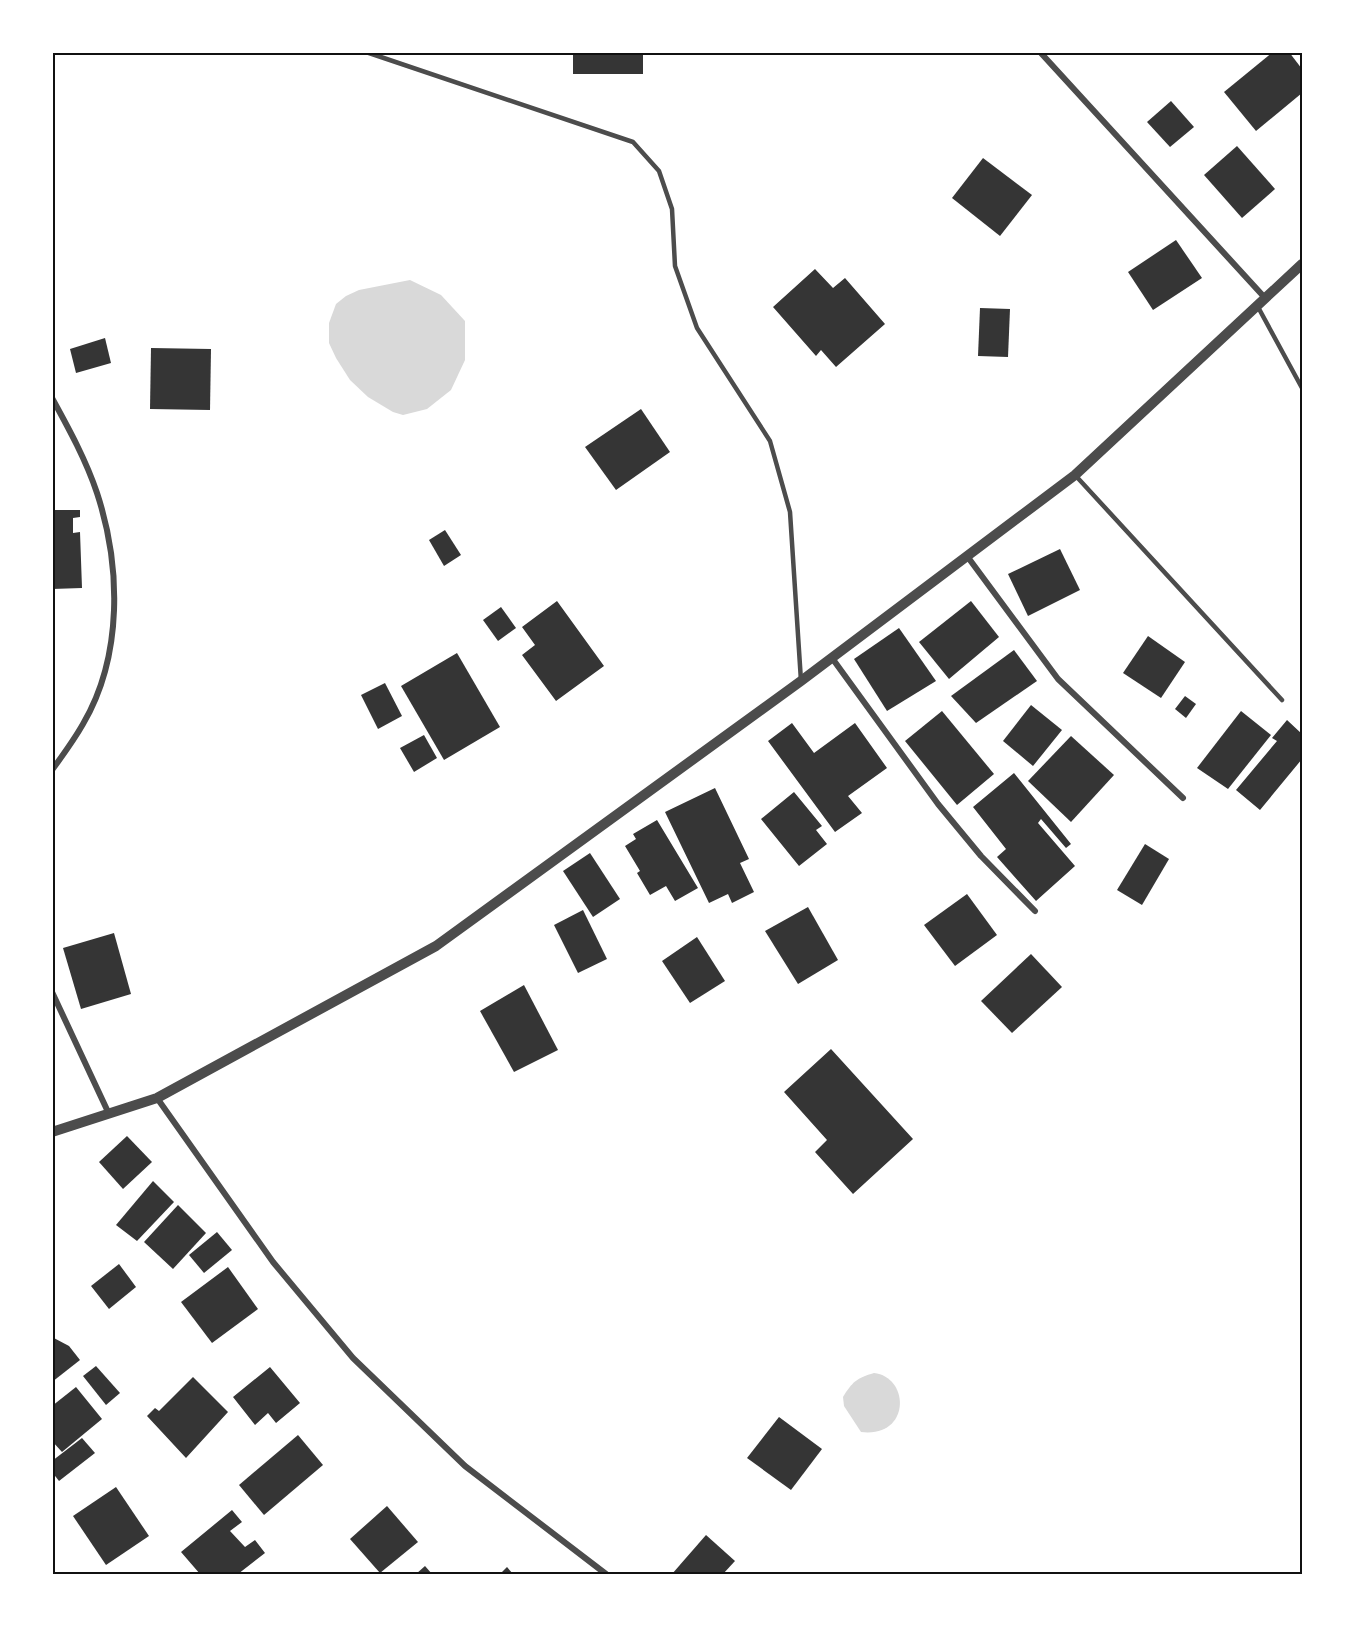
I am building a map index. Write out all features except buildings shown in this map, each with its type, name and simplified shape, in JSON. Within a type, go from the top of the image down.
[{"type":"street","points":[[1040,52],[1262,303]]},
{"type":"street","points":[[52,1132],[157,1098],[436,946],[801,681],[1075,475],[1302,264]]},
{"type":"street","points":[[52,398],[77,444],[97,492],[108,531],[114,615],[111,642],[99,690],[84,724],[52,770]]},
{"type":"street","points":[[967,556],[1058,679],[1183,798]]},
{"type":"street","points":[[832,658],[938,804],[981,856],[1035,911]]},
{"type":"street","points":[[52,992],[109,1113]]},
{"type":"street","points":[[157,1098],[273,1262],[353,1358],[465,1466],[606,1575]]},
{"type":"lane","points":[[366,52],[633,142],[660,171],[672,209],[675,266],[697,328],[770,441],[790,512],[801,681]]},
{"type":"lane","points":[[1262,303],[1302,388]]},
{"type":"lane","points":[[1075,475],[1282,700]]},
{"type":"shaded area","points":[[410,280],[441,295],[465,321],[465,360],[451,390],[427,409],[403,415],[393,412],[368,397],[350,380],[329,343],[329,323],[336,304],[346,296],[359,290]]},
{"type":"shaded area","points":[[874,1373],[886,1377],[894,1385],[899,1395],[900,1406],[897,1417],[889,1426],[877,1431],[861,1432],[844,1406],[843,1397],[856,1381]]}]
